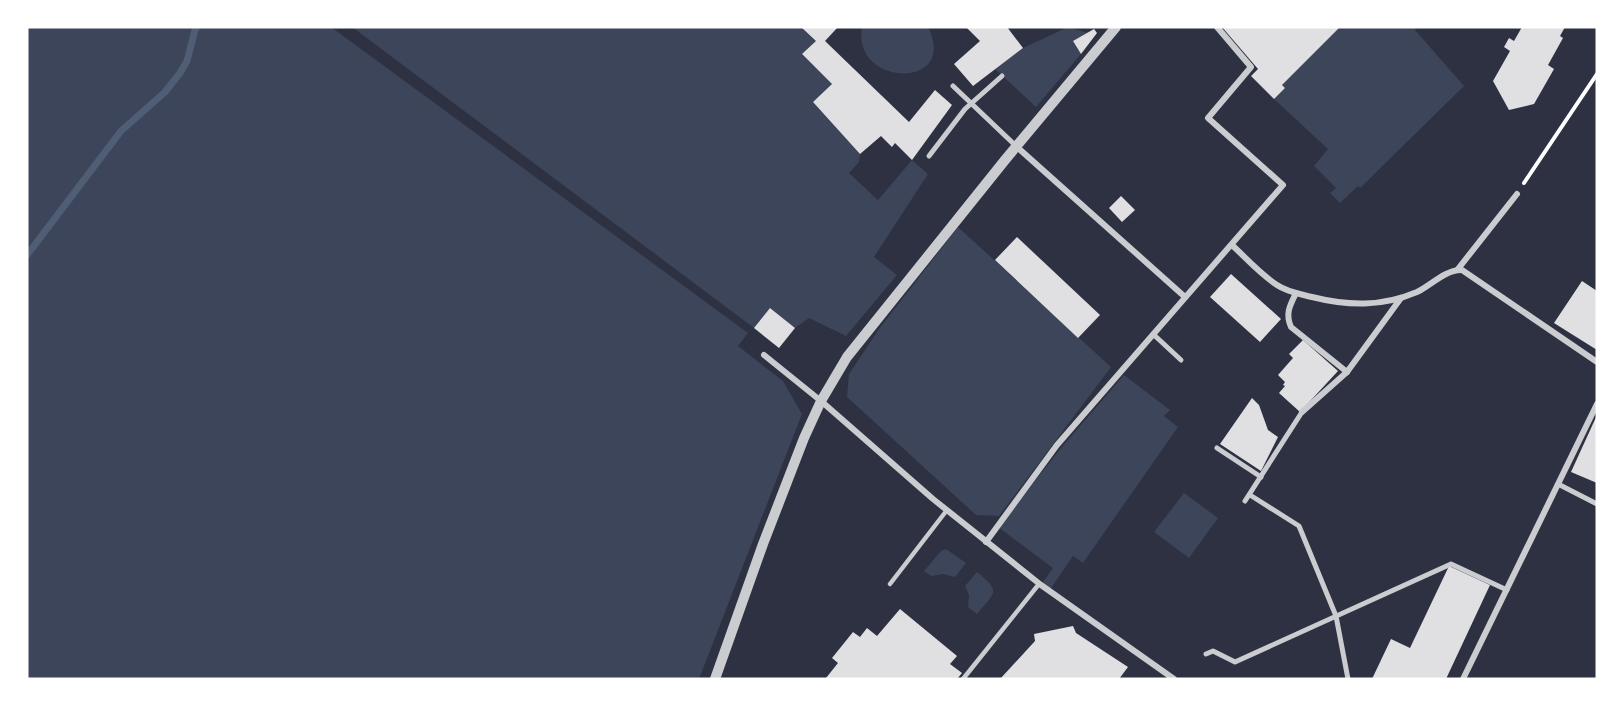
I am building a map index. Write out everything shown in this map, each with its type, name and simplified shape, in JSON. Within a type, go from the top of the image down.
[{"type":"street","points":[[715,679],[804,438],[821,401],[848,357],[1116,27]]},
{"type":"street","points":[[986,542],[1058,445],[1283,184],[1208,118],[1251,67],[1217,27]]},
{"type":"street","points":[[928,156],[971,103],[1002,76]]},
{"type":"street","points":[[953,86],[1017,147],[1185,297]]},
{"type":"street","points":[[1232,245],[1278,286],[1296,293],[1339,303],[1381,303],[1425,288],[1458,269],[1517,194]]},
{"type":"street","points":[[1458,269],[1466,272],[1597,362]]},
{"type":"street","points":[[1296,293],[1288,314],[1292,327],[1347,372]]},
{"type":"street","points":[[1245,501],[1302,412],[1347,372],[1401,298]]},
{"type":"street","points":[[1153,334],[1181,360]]},
{"type":"street","points":[[764,355],[947,510],[1039,584],[1174,679]]},
{"type":"street","points":[[1463,679],[1597,404]]},
{"type":"street","points":[[1217,448],[1261,477]]},
{"type":"street","points":[[1558,484],[1597,504]]},
{"type":"street","points":[[1250,495],[1299,525],[1336,616],[1348,679]]},
{"type":"street","points":[[1206,654],[1213,651],[1234,662],[1451,564],[1507,590]]},
{"type":"lane","points":[[890,584],[947,510]]},
{"type":"lane","points":[[963,679],[1039,584]]},
{"type":"path","points":[[1517,194],[1597,74]]},
{"type":"shaded area","points":[[27,27],[331,27],[748,333],[738,346],[783,381],[802,414],[699,679],[27,679]]},
{"type":"shaded area","points":[[352,27],[801,27],[816,41],[802,55],[832,84],[813,102],[860,154],[859,162],[849,173],[878,200],[912,160],[928,174],[874,257],[897,275],[846,336],[809,318],[795,328],[770,308],[754,328]]},
{"type":"shaded area","points":[[862,27],[928,27],[934,48],[930,62],[918,71],[903,74],[886,70],[872,62],[863,47]]},
{"type":"shaded area","points":[[1068,27],[1088,33],[1073,41],[1081,54],[1036,107],[995,69],[1023,48]]},
{"type":"shaded area","points":[[1340,27],[1417,27],[1415,30],[1464,86],[1360,188],[1358,186],[1340,203],[1330,193],[1336,188],[1314,166],[1328,149],[1274,99],[1285,88],[1282,85]]},
{"type":"shaded area","points":[[958,227],[1111,367],[999,516],[976,515],[847,397],[849,374],[879,329]]},
{"type":"shaded area","points":[[1124,375],[1170,410],[1164,416],[1178,427],[1083,563],[1073,556],[1049,591],[1041,585],[1053,568],[998,527]]},
{"type":"shaded area","points":[[1184,493],[1218,518],[1189,558],[1154,532]]},
{"type":"shaded area","points":[[946,549],[966,563],[955,577],[943,574],[931,576],[924,571],[941,551]]},
{"type":"shaded area","points":[[977,572],[990,584],[993,592],[977,614],[968,607],[969,595],[965,586]]},
{"type":"building","points":[[801,27],[838,27],[825,41],[909,122],[935,90],[952,105],[912,160],[895,143],[892,147],[881,136],[860,154],[813,102],[832,84],[802,54],[816,41]]},
{"type":"building","points":[[966,27],[1007,27],[1023,48],[973,86],[954,64],[980,41]]},
{"type":"building","points":[[1222,27],[1340,27],[1282,85],[1285,88],[1274,99],[1251,76],[1258,69]]},
{"type":"building","points":[[1522,27],[1565,27],[1560,36],[1563,38],[1548,65],[1554,69],[1534,104],[1509,110],[1493,81],[1510,51],[1504,47],[1509,38],[1514,41]]},
{"type":"building","points":[[1094,29],[1097,33],[1081,54],[1073,41]]},
{"type":"building","points":[[1121,196],[1135,210],[1122,222],[1109,208]]},
{"type":"building","points":[[1017,237],[1100,315],[1078,338],[995,260]]},
{"type":"building","points":[[1231,274],[1281,319],[1260,342],[1210,297]]},
{"type":"building","points":[[1582,281],[1597,291],[1597,350],[1554,323]]},
{"type":"building","points":[[770,308],[795,328],[779,348],[754,328]]},
{"type":"building","points":[[1303,340],[1338,371],[1300,412],[1279,393],[1285,386],[1283,385],[1285,382],[1278,375],[1293,358],[1289,354]]},
{"type":"building","points":[[1252,398],[1259,405],[1268,430],[1278,437],[1261,471],[1220,444]]},
{"type":"building","points":[[1597,415],[1597,483],[1571,472]]},
{"type":"building","points":[[1449,566],[1490,585],[1446,679],[1372,679],[1391,639],[1410,648]]},
{"type":"building","points":[[900,609],[957,656],[950,664],[962,673],[957,679],[826,678],[838,663],[832,658],[853,632],[860,637],[867,628],[877,636]]},
{"type":"building","points":[[1073,626],[1076,633],[1128,667],[1119,679],[1000,679],[1035,641],[1034,634]]},
{"type":"waterway","points":[[27,255],[121,131],[165,92],[180,73],[187,61],[197,27]]}]
